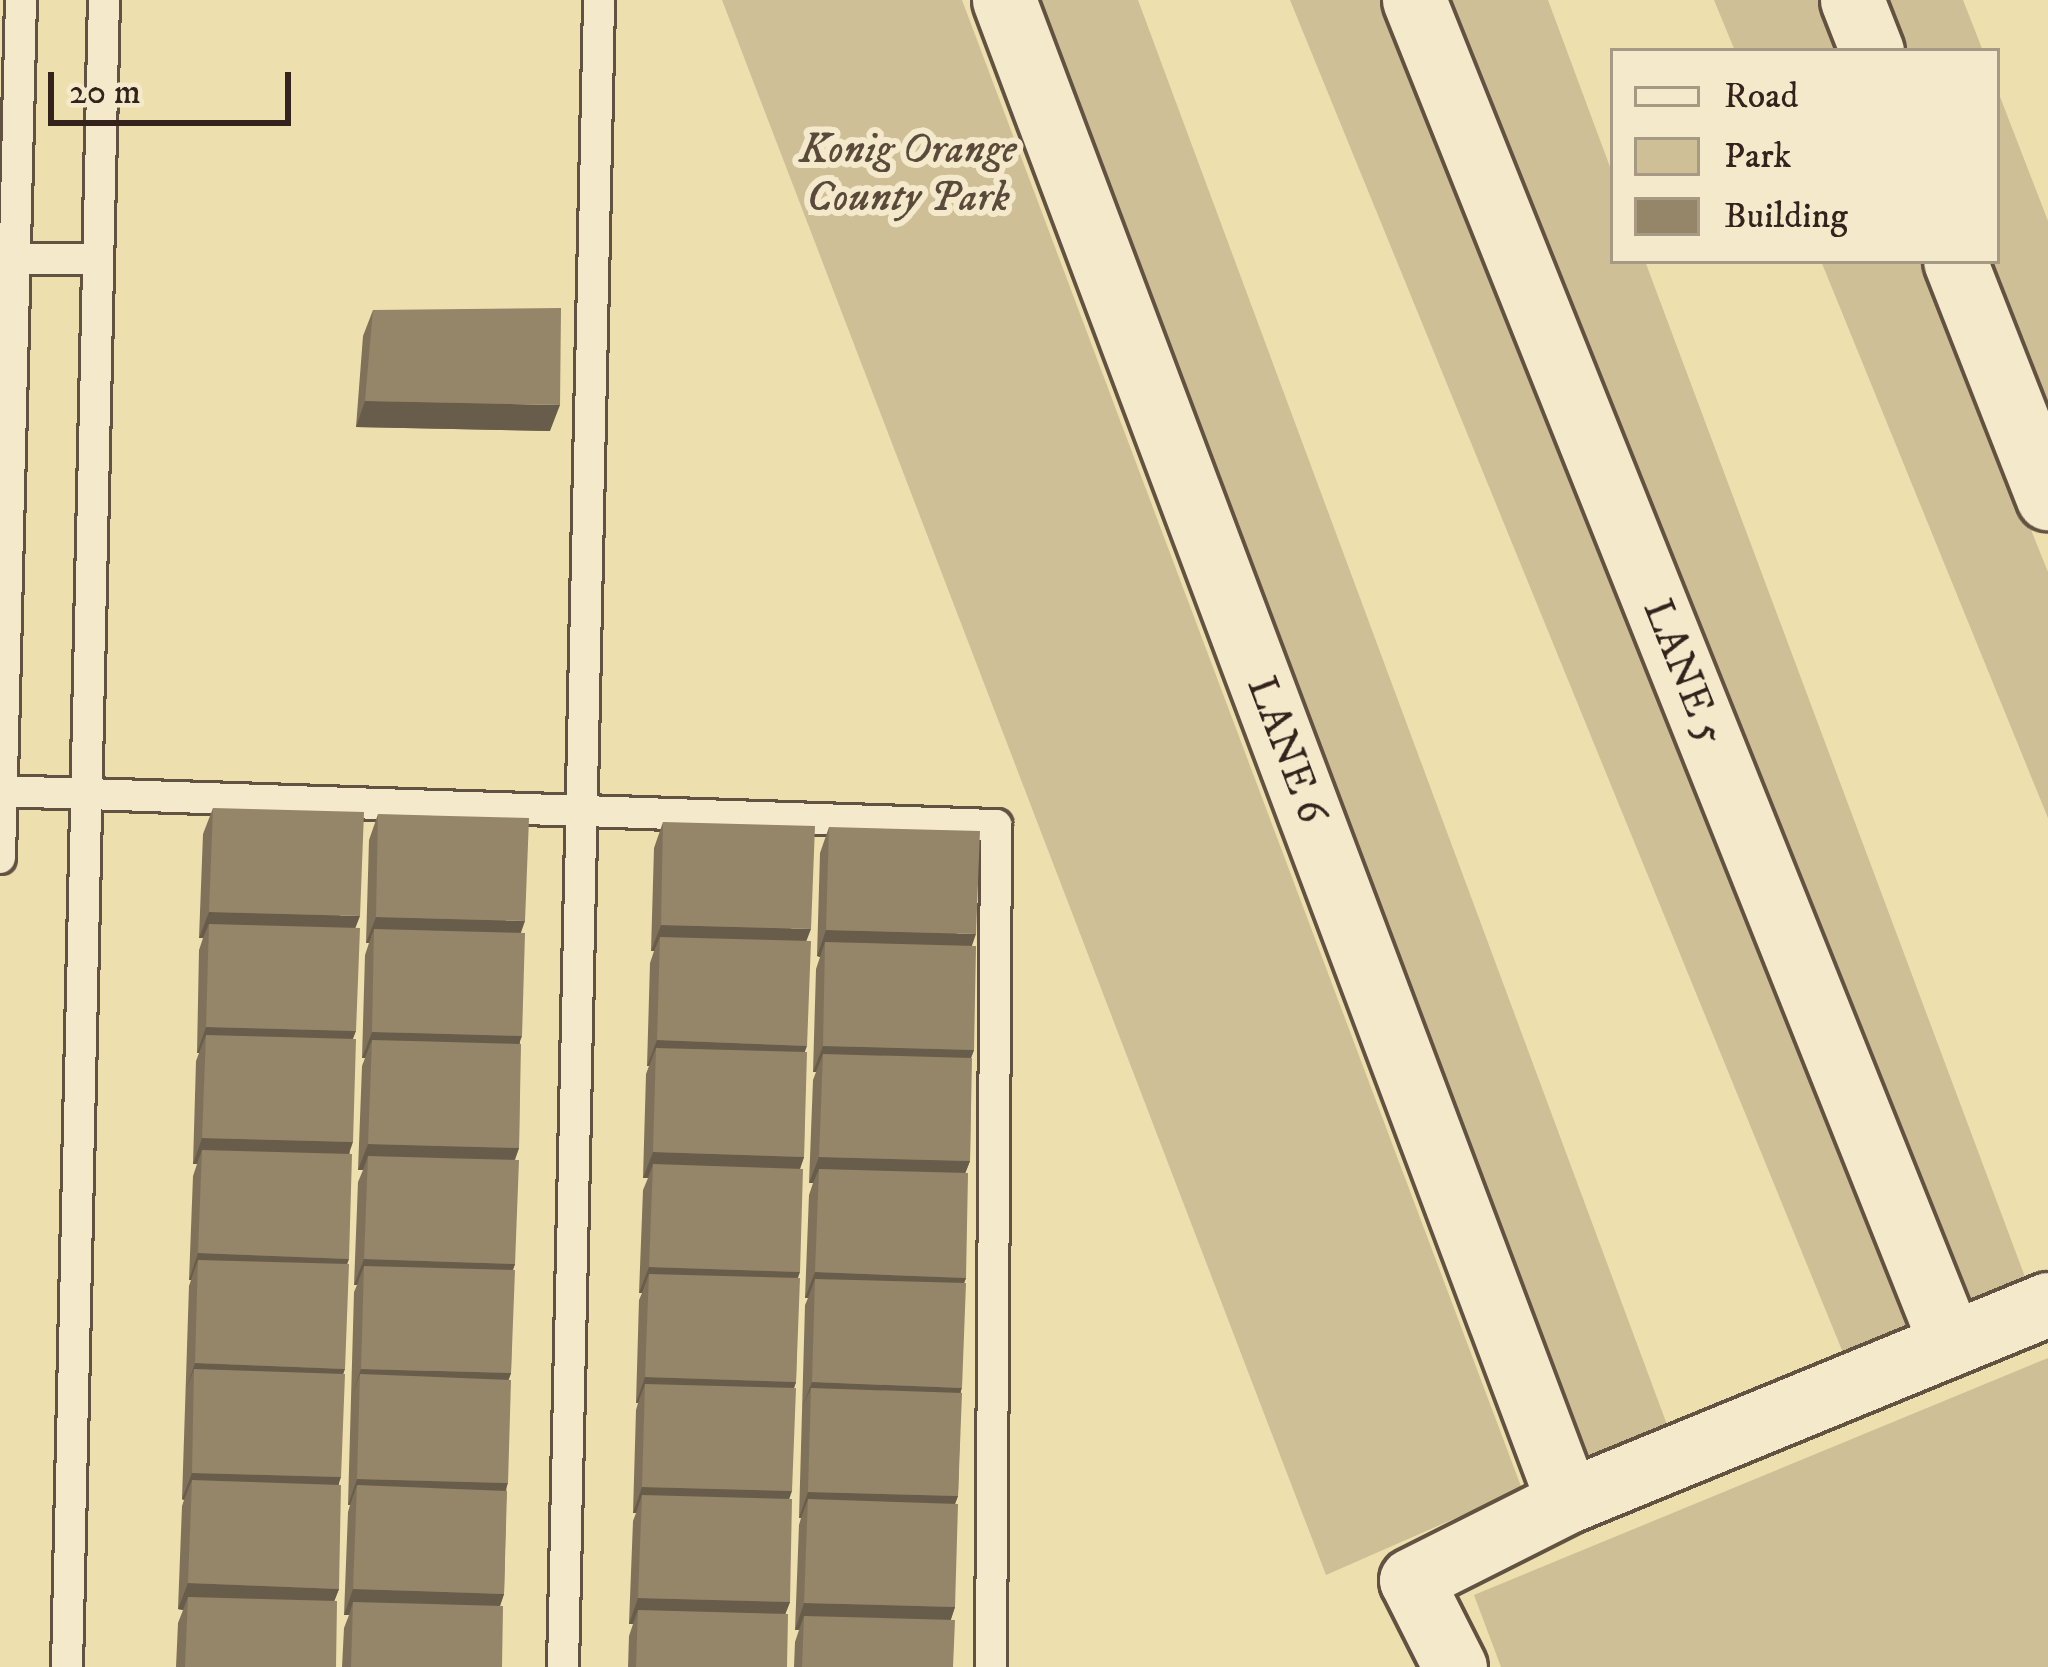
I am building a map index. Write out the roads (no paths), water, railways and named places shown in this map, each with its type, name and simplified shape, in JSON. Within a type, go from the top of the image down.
[{"type":"street","name":"LANE 6","points":[[1004,0],[1568,1501]]},
{"type":"street","name":"LANE 5","points":[[1414,0],[1951,1344]]},
{"type":"street","points":[[1852,0],[1871,48]]},
{"type":"street","points":[[1956,264],[2048,499]]},
{"type":"street","points":[[1455,1667],[1411,1580],[1568,1501],[2048,1304]]},
{"type":"lane","points":[[0,858],[6,259],[21,0]]},
{"type":"lane","points":[[67,1667],[104,0]]},
{"type":"lane","points":[[563,1667],[599,0]]},
{"type":"lane","points":[[6,259],[98,259]]},
{"type":"lane","points":[[1,791],[996,825],[992,1667]]},
{"type":"park label","name":"Konig Orange County Park","points":[[908,174]]}]
